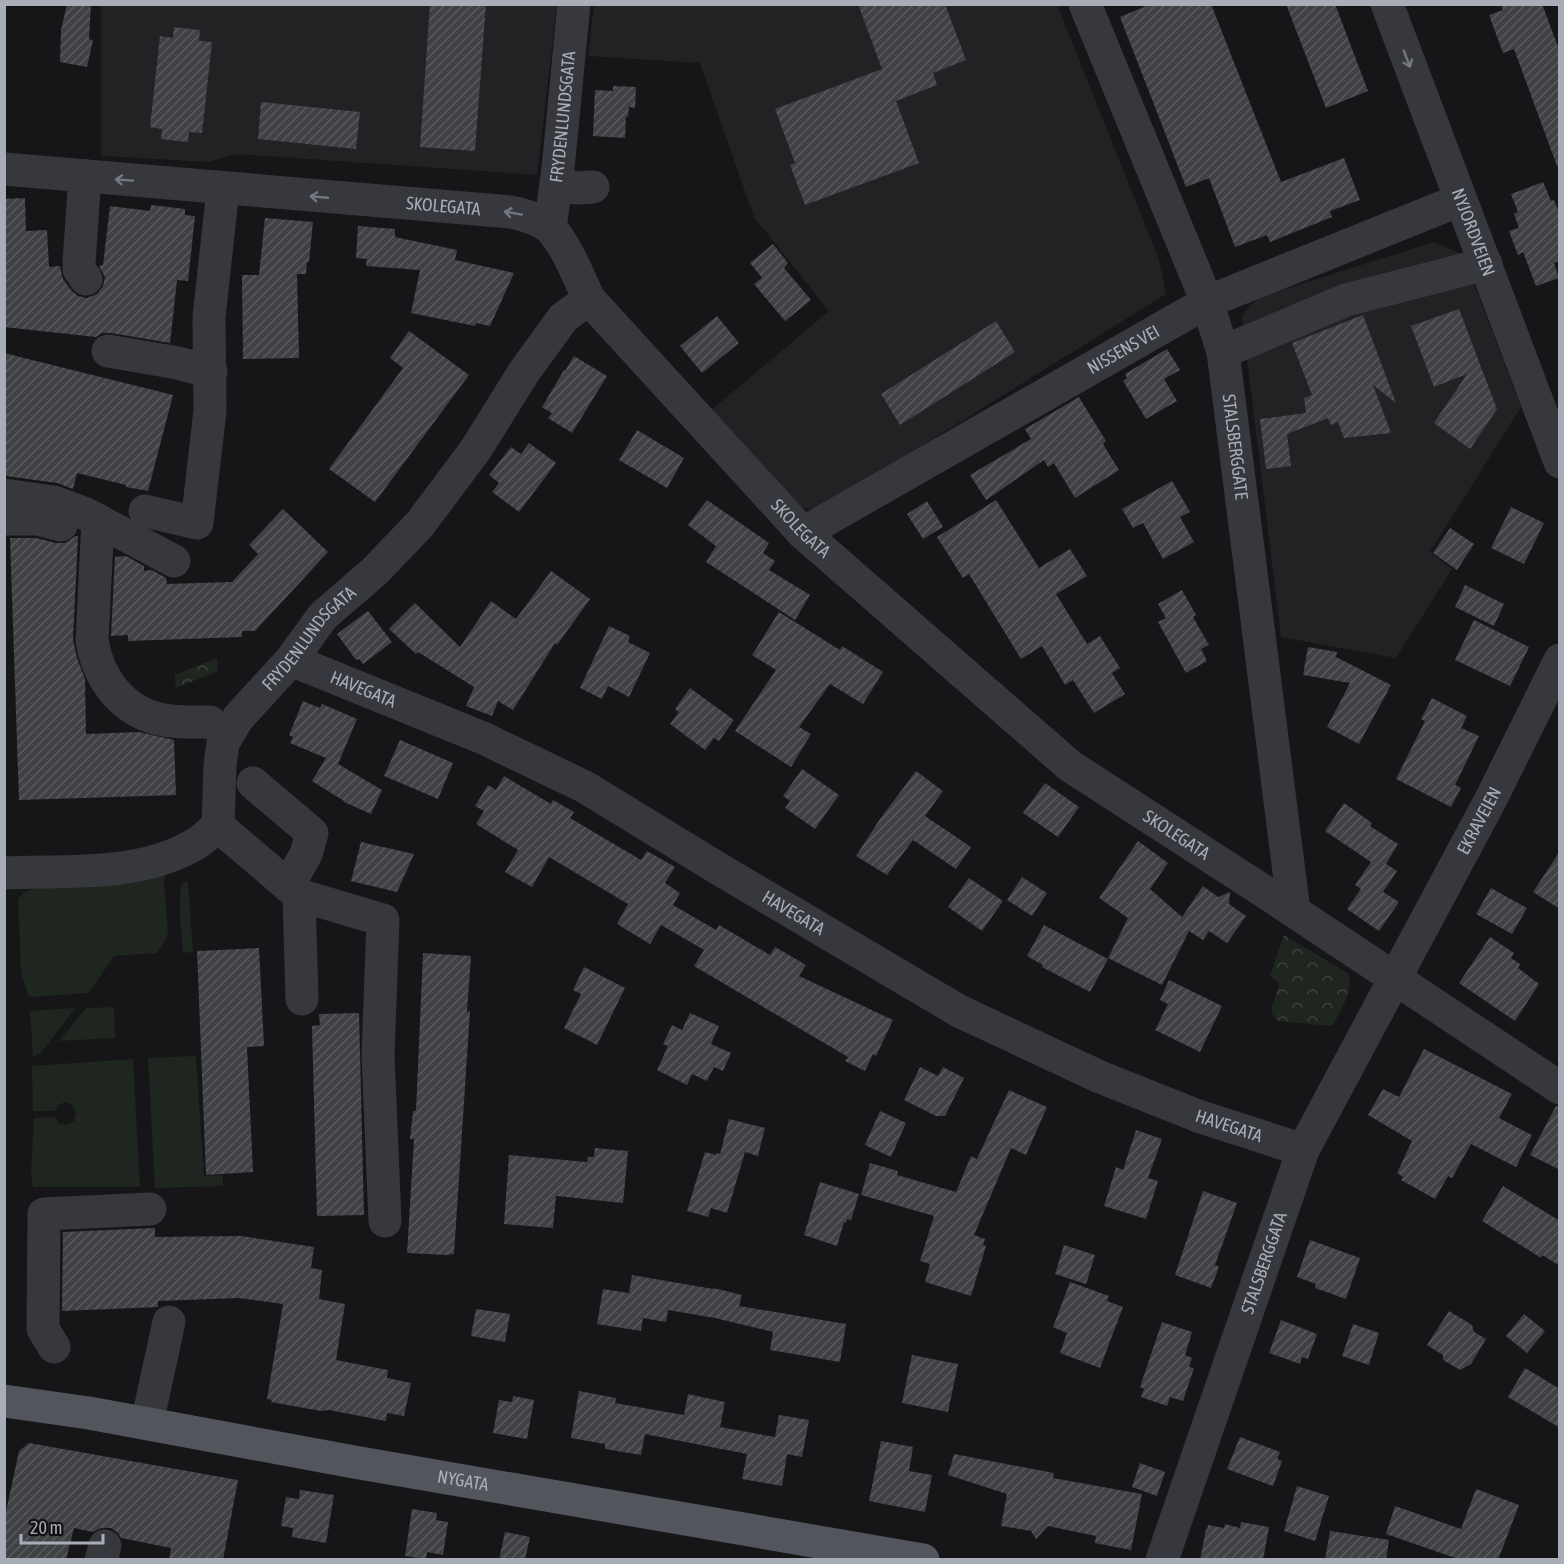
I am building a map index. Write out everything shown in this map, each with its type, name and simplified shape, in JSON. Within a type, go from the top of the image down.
[{"type":"main road","name":"NYGATA","points":[[4,1401],[80,1411],[354,1462],[923,1560]]},
{"type":"street","name":"FRYDENLUNDSGATA","points":[[550,228],[574,4]]},
{"type":"street","name":"STALSBERGGATE","points":[[1085,4],[1207,302],[1222,352],[1294,912]]},
{"type":"street","name":"NYJORDVEIEN","points":[[1387,4],[1560,462]]},
{"type":"street","name":"SKOLEGATA","points":[[4,169],[511,212],[529,217],[550,228],[569,256],[589,299],[803,533],[1070,766],[1560,1089]]},
{"type":"street","points":[[85,176],[79,268],[86,279]]},
{"type":"street","points":[[556,184],[576,188],[593,187]]},
{"type":"street","points":[[145,510],[196,524],[210,411],[209,317],[223,189]]},
{"type":"street","name":"NISSENS VEI","points":[[803,533],[1207,302],[1460,200]]},
{"type":"street","points":[[1222,352],[1346,300],[1486,264]]},
{"type":"street","name":"FRYDENLUNDSGATA","points":[[218,826],[223,743],[238,718],[291,660],[324,616],[375,571],[420,524],[476,448],[524,372],[563,318],[589,299]]},
{"type":"street","points":[[108,351],[178,363],[211,372]]},
{"type":"street","points":[[4,495],[54,502],[89,524],[174,561]]},
{"type":"street","points":[[4,519],[38,519],[66,526],[89,524]]},
{"type":"street","points":[[89,524],[92,640],[94,657],[101,674],[123,700],[144,715],[178,722],[210,722]]},
{"type":"street","name":"HAVEGATA","points":[[291,660],[483,738],[585,787],[921,989],[980,1022],[1109,1081],[1197,1116],[1303,1150]]},
{"type":"street","name":"EKRAVEIEN","points":[[1395,980],[1491,799],[1560,660]]},
{"type":"street","points":[[253,783],[312,833],[294,891],[302,999]]},
{"type":"street","points":[[4,873],[135,866],[169,856],[197,843],[218,826],[294,891],[383,920],[378,1056],[385,1221]]},
{"type":"street","name":"STALSBERGGATA","points":[[1162,1560],[1303,1150],[1395,980]]},
{"type":"street","points":[[54,1347],[43,1329],[44,1214],[150,1209]]},
{"type":"street","points":[[147,1423],[169,1322]]},
{"type":"shaded area","points":[[101,5],[557,5],[537,175],[235,154],[209,162],[101,156]]},
{"type":"shaded area","points":[[594,5],[1057,5],[1159,260],[1166,294],[825,506],[814,509],[793,507],[709,412],[829,311],[754,217],[700,63],[588,56]]},
{"type":"shaded area","points":[[1434,242],[1463,255],[1521,407],[1430,552],[1452,569],[1396,658],[1281,637],[1242,317],[1249,306],[1260,297]]},
{"type":"green space","points":[[217,658],[218,671],[176,688],[175,675]]},
{"type":"green space","points":[[166,872],[164,879],[168,935],[157,953],[114,956],[89,993],[29,997],[21,973],[18,899],[23,893],[35,888]]},
{"type":"green space","points":[[183,882],[188,882],[193,952],[183,953],[180,906]]},
{"type":"green space","points":[[1284,935],[1349,974],[1347,995],[1332,1026],[1278,1021],[1271,1012],[1279,983],[1270,976]]},
{"type":"green space","points":[[114,1007],[115,1038],[59,1041],[86,1008]]},
{"type":"green space","points":[[75,1008],[40,1054],[33,1057],[30,1011]]},
{"type":"green space","points":[[196,1056],[204,1176],[223,1175],[223,1186],[155,1188],[148,1058]]},
{"type":"green space","points":[[133,1059],[140,1187],[33,1187],[31,1172],[34,1118],[55,1117],[59,1123],[67,1125],[74,1121],[76,1112],[72,1105],[66,1102],[58,1105],[55,1111],[33,1111],[32,1066]]},
{"type":"building","points":[[67,4],[91,4],[89,39],[93,40],[87,67],[60,62],[61,30]]},
{"type":"building","points":[[430,4],[486,4],[475,151],[420,147]]},
{"type":"building","points":[[858,4],[945,4],[966,60],[933,73],[937,85],[896,101],[919,163],[805,205],[790,165],[795,163],[775,109],[882,69]]},
{"type":"building","points":[[1151,4],[1211,4],[1281,182],[1344,158],[1360,200],[1330,211],[1332,217],[1270,242],[1267,235],[1235,247],[1209,178],[1186,187],[1120,17]]},
{"type":"building","points":[[1286,4],[1335,4],[1368,91],[1326,108]]},
{"type":"building","points":[[1501,4],[1542,4],[1560,52],[1560,166],[1557,166],[1514,49],[1503,53],[1489,15],[1503,10]]},
{"type":"building","points":[[174,27],[200,30],[199,41],[212,42],[202,133],[189,132],[188,142],[161,139],[162,129],[150,127],[160,36],[173,38]]},
{"type":"building","points":[[613,86],[636,87],[635,108],[629,107],[628,117],[626,116],[625,138],[593,136],[595,90],[613,91]]},
{"type":"building","points":[[261,102],[360,112],[356,149],[258,139]]},
{"type":"building","points":[[1543,182],[1560,215],[1560,260],[1554,263],[1559,278],[1536,286],[1523,252],[1518,255],[1509,231],[1519,228],[1514,214],[1518,212],[1511,194]]},
{"type":"building","points":[[25,198],[26,231],[47,230],[49,267],[60,266],[63,279],[71,290],[78,296],[87,298],[97,294],[103,286],[105,277],[99,266],[103,265],[110,206],[150,211],[151,205],[185,209],[185,215],[195,216],[188,281],[177,280],[170,343],[111,333],[102,333],[96,337],[4,327],[4,199]]},
{"type":"building","points":[[265,218],[313,222],[306,274],[297,274],[299,358],[243,359],[242,275],[259,275]]},
{"type":"building","points":[[358,226],[395,229],[395,237],[457,250],[455,260],[514,273],[490,326],[476,323],[475,326],[411,313],[420,270],[366,266],[367,259],[356,258]]},
{"type":"building","points":[[773,244],[788,263],[784,268],[811,300],[785,321],[754,284],[762,278],[750,263]]},
{"type":"building","points":[[1459,309],[1497,409],[1470,449],[1434,423],[1467,374],[1434,387],[1411,326]]},
{"type":"building","points":[[1363,315],[1396,403],[1373,385],[1391,433],[1344,438],[1338,422],[1331,425],[1328,418],[1287,434],[1291,466],[1266,469],[1260,419],[1306,413],[1304,398],[1312,395],[1292,343]]},
{"type":"building","points":[[717,316],[739,343],[702,373],[680,346]]},
{"type":"building","points":[[996,321],[1015,352],[900,425],[881,394]]},
{"type":"building","points":[[409,331],[469,375],[375,502],[329,469],[403,368],[390,358]]},
{"type":"building","points":[[1167,349],[1180,370],[1164,379],[1177,401],[1146,419],[1123,381],[1127,378],[1125,374]]},
{"type":"building","points":[[4,353],[173,395],[148,491],[77,473],[73,489],[57,483],[6,476]]},
{"type":"building","points":[[574,356],[607,376],[572,433],[548,418],[552,413],[542,407]]},
{"type":"building","points":[[1079,397],[1106,441],[1103,444],[1119,470],[1075,498],[1054,463],[1048,467],[1044,460],[986,500],[970,475],[1031,439],[1025,429]]},
{"type":"building","points":[[637,430],[684,458],[667,488],[619,460]]},
{"type":"building","points":[[529,443],[556,463],[519,512],[492,492],[499,483],[489,475],[511,447],[521,454]]},
{"type":"building","points":[[1172,481],[1190,512],[1180,517],[1194,542],[1163,559],[1143,523],[1133,528],[1122,509]]},
{"type":"building","points":[[707,500],[769,543],[763,553],[775,561],[769,570],[810,595],[795,620],[706,562],[716,546],[688,525]]},
{"type":"building","points":[[996,500],[1039,568],[1070,549],[1087,576],[1056,594],[1087,644],[1100,636],[1120,668],[1112,673],[1125,694],[1094,713],[1073,680],[1065,685],[1042,646],[1021,659],[969,574],[963,578],[937,537]]},
{"type":"building","points":[[927,501],[943,527],[923,539],[907,514]]},
{"type":"building","points":[[1511,507],[1544,523],[1524,564],[1491,548]]},
{"type":"building","points":[[283,509],[328,552],[255,631],[242,631],[242,637],[128,641],[128,635],[111,636],[115,557],[126,556],[144,566],[144,571],[152,570],[166,578],[167,584],[232,582],[258,554],[249,545]]},
{"type":"building","points":[[1450,528],[1474,544],[1457,570],[1433,553]]},
{"type":"building","points":[[78,536],[73,639],[85,679],[86,734],[139,732],[174,740],[176,795],[19,800],[10,538],[36,538],[65,543]]},
{"type":"building","points":[[551,571],[590,599],[557,645],[555,643],[513,710],[498,701],[492,716],[466,706],[474,687],[418,652],[416,654],[389,629],[415,603],[460,647],[491,601],[516,619]]},
{"type":"building","points":[[1465,585],[1504,604],[1494,626],[1455,607]]},
{"type":"building","points":[[1182,590],[1196,615],[1193,617],[1209,645],[1201,649],[1207,661],[1186,673],[1158,622],[1166,618],[1158,604]]},
{"type":"building","points":[[368,611],[392,642],[363,664],[359,659],[356,660],[337,634]]},
{"type":"building","points":[[779,612],[840,650],[842,646],[883,672],[863,704],[830,684],[799,727],[811,734],[791,767],[735,731],[776,670],[752,655]]},
{"type":"building","points":[[1474,620],[1529,647],[1510,686],[1455,660]]},
{"type":"building","points":[[609,626],[630,636],[628,642],[650,653],[629,697],[608,686],[602,699],[580,688]]},
{"type":"building","points":[[1308,647],[1337,652],[1336,657],[1391,685],[1359,744],[1327,727],[1350,683],[1303,675]]},
{"type":"building","points":[[690,688],[734,720],[719,741],[714,738],[705,750],[670,724],[679,712],[675,709]]},
{"type":"building","points":[[1432,698],[1467,716],[1461,728],[1479,736],[1455,785],[1461,788],[1451,807],[1396,779],[1425,721],[1421,719]]},
{"type":"building","points":[[303,701],[320,708],[322,704],[357,719],[338,764],[382,790],[371,814],[344,802],[312,781],[326,758],[290,743],[293,737],[289,735]]},
{"type":"building","points":[[400,740],[453,763],[438,799],[384,776]]},
{"type":"building","points":[[802,769],[839,795],[815,829],[785,808],[790,801],[783,796]]},
{"type":"building","points":[[916,771],[943,791],[925,816],[971,847],[956,869],[913,840],[887,875],[856,856]]},
{"type":"building","points":[[504,776],[551,804],[553,800],[574,812],[570,818],[641,860],[647,851],[675,867],[665,883],[680,893],[673,905],[716,930],[719,925],[770,955],[775,947],[806,965],[799,976],[893,1020],[876,1056],[873,1054],[865,1071],[845,1061],[848,1057],[694,966],[704,950],[661,925],[650,944],[617,924],[628,904],[549,857],[532,887],[505,872],[518,850],[476,824],[484,811],[475,806],[488,785],[496,790]]},
{"type":"building","points":[[1045,783],[1079,807],[1058,837],[1023,813]]},
{"type":"building","points":[[1344,803],[1372,823],[1370,826],[1398,844],[1386,864],[1397,871],[1383,892],[1399,902],[1379,931],[1347,909],[1361,889],[1355,885],[1371,862],[1325,831]]},
{"type":"building","points":[[1138,841],[1168,863],[1150,889],[1182,917],[1203,886],[1218,897],[1230,892],[1229,904],[1246,916],[1227,943],[1209,931],[1203,940],[1189,931],[1162,985],[1108,958],[1128,918],[1099,898]]},
{"type":"building","points":[[361,842],[414,854],[397,892],[351,881]]},
{"type":"building","points":[[1560,851],[1560,909],[1533,892]]},
{"type":"building","points":[[1022,877],[1047,893],[1032,916],[1007,900]]},
{"type":"building","points":[[969,878],[1003,901],[982,931],[948,907]]},
{"type":"building","points":[[1491,888],[1527,908],[1512,934],[1476,914]]},
{"type":"building","points":[[1044,925],[1108,959],[1090,992],[1042,967],[1043,965],[1027,956]]},
{"type":"building","points":[[1490,937],[1514,953],[1511,958],[1520,964],[1518,968],[1539,984],[1515,1021],[1459,983]]},
{"type":"building","points":[[259,948],[264,1046],[247,1047],[253,1172],[206,1175],[197,951]]},
{"type":"building","points":[[423,953],[471,956],[467,1012],[470,1011],[454,1254],[446,1255],[407,1253],[414,1139],[410,1139],[413,1111],[416,1111]]},
{"type":"building","points":[[584,967],[625,988],[597,1045],[564,1028],[581,994],[573,990]]},
{"type":"building","points":[[1169,980],[1222,1006],[1200,1052],[1155,1030],[1168,1004],[1160,1000]]},
{"type":"building","points":[[359,1013],[364,1215],[317,1216],[312,1026],[320,1025],[319,1014]]},
{"type":"building","points":[[690,1013],[719,1026],[711,1044],[731,1053],[723,1071],[714,1067],[707,1081],[692,1074],[687,1085],[657,1070],[668,1046],[663,1044],[672,1025],[682,1030]]},
{"type":"building","points":[[1424,1049],[1512,1094],[1499,1118],[1532,1135],[1516,1167],[1471,1144],[1452,1178],[1448,1176],[1435,1199],[1401,1180],[1403,1177],[1397,1173],[1412,1141],[1368,1115],[1383,1089],[1399,1097]]},
{"type":"building","points":[[920,1067],[938,1076],[943,1067],[964,1078],[945,1116],[936,1116],[904,1100]]},
{"type":"building","points":[[1009,1090],[1047,1107],[1026,1155],[1011,1148],[974,1235],[985,1239],[983,1245],[986,1246],[971,1296],[925,1282],[930,1264],[920,1261],[934,1216],[861,1195],[870,1163],[898,1171],[897,1175],[956,1192],[971,1156],[977,1159]]},
{"type":"building","points":[[1556,1106],[1560,1107],[1560,1170],[1530,1155]]},
{"type":"building","points":[[880,1111],[906,1123],[891,1157],[865,1145]]},
{"type":"building","points":[[729,1119],[765,1128],[758,1156],[745,1152],[727,1213],[711,1208],[708,1217],[687,1211],[705,1152],[720,1154]]},
{"type":"building","points":[[1136,1130],[1162,1139],[1148,1178],[1158,1181],[1146,1219],[1104,1206],[1116,1167],[1123,1170]]},
{"type":"building","points":[[595,1148],[628,1151],[623,1203],[556,1196],[553,1228],[504,1224],[509,1155],[587,1162],[588,1157],[594,1157]]},
{"type":"building","points":[[820,1182],[859,1194],[851,1220],[847,1219],[846,1223],[844,1222],[837,1246],[804,1235]]},
{"type":"building","points":[[1503,1186],[1560,1221],[1560,1266],[1542,1255],[1541,1258],[1482,1221]]},
{"type":"building","points":[[1203,1191],[1237,1203],[1215,1265],[1219,1267],[1211,1288],[1175,1275]]},
{"type":"building","points":[[155,1228],[155,1237],[241,1236],[314,1247],[311,1268],[322,1270],[319,1299],[345,1304],[336,1360],[388,1370],[387,1378],[411,1383],[404,1416],[387,1413],[386,1421],[271,1402],[272,1400],[267,1399],[283,1304],[239,1298],[158,1301],[158,1307],[62,1311],[63,1232]]},
{"type":"building","points":[[1310,1240],[1360,1258],[1346,1299],[1315,1288],[1316,1284],[1297,1277]]},
{"type":"building","points":[[1064,1245],[1095,1255],[1086,1284],[1055,1274]]},
{"type":"building","points":[[632,1275],[742,1295],[739,1306],[846,1324],[840,1362],[770,1350],[773,1332],[715,1318],[668,1310],[666,1322],[643,1318],[641,1331],[597,1324],[603,1289],[629,1293]]},
{"type":"building","points":[[1070,1282],[1109,1296],[1107,1301],[1123,1307],[1100,1368],[1060,1353],[1067,1333],[1053,1327]]},
{"type":"building","points":[[476,1309],[510,1314],[505,1342],[471,1336]]},
{"type":"building","points":[[1449,1311],[1472,1325],[1474,1332],[1486,1339],[1471,1364],[1460,1370],[1443,1360],[1443,1355],[1427,1345]]},
{"type":"building","points":[[1524,1314],[1545,1331],[1527,1353],[1506,1336]]},
{"type":"building","points":[[1281,1320],[1317,1334],[1308,1359],[1302,1357],[1300,1364],[1269,1353]]},
{"type":"building","points":[[1162,1322],[1192,1332],[1185,1355],[1192,1358],[1189,1367],[1194,1368],[1183,1401],[1170,1397],[1167,1406],[1141,1397],[1144,1389],[1140,1387]]},
{"type":"building","points":[[1353,1324],[1379,1333],[1369,1365],[1342,1356]]},
{"type":"building","points":[[912,1355],[958,1364],[948,1412],[902,1403]]},
{"type":"building","points":[[1525,1368],[1560,1389],[1560,1428],[1508,1397]]},
{"type":"building","points":[[579,1391],[616,1398],[615,1403],[684,1415],[688,1394],[725,1402],[720,1427],[775,1437],[779,1415],[809,1420],[802,1457],[787,1454],[782,1486],[742,1479],[747,1454],[645,1434],[641,1455],[605,1449],[605,1444],[571,1438]]},
{"type":"building","points":[[513,1396],[534,1400],[527,1439],[493,1433],[499,1400],[512,1402]]},
{"type":"building","points":[[1240,1437],[1280,1452],[1277,1459],[1282,1461],[1273,1486],[1227,1469]]},
{"type":"building","points":[[881,1441],[913,1447],[909,1471],[932,1475],[925,1512],[869,1501]]},
{"type":"building","points":[[29,1443],[238,1480],[223,1560],[169,1560],[171,1548],[121,1538],[111,1528],[101,1528],[93,1532],[74,1528],[66,1560],[4,1560],[4,1521],[19,1451]]},
{"type":"building","points":[[954,1454],[1054,1473],[1053,1478],[1142,1494],[1131,1550],[1095,1543],[1096,1536],[1048,1526],[1036,1539],[1031,1531],[1001,1526],[1007,1494],[948,1475]]},
{"type":"building","points":[[1140,1463],[1165,1472],[1157,1496],[1132,1487]]},
{"type":"building","points":[[1297,1486],[1329,1496],[1315,1541],[1284,1531]]},
{"type":"building","points":[[1476,1489],[1519,1505],[1498,1560],[1461,1560],[1386,1534],[1395,1506],[1461,1529]]},
{"type":"building","points":[[300,1490],[334,1495],[326,1543],[292,1537],[293,1528],[281,1526],[286,1497],[299,1499]]},
{"type":"building","points":[[412,1509],[437,1513],[436,1520],[448,1522],[443,1555],[427,1552],[426,1559],[405,1556]]},
{"type":"building","points":[[1241,1522],[1269,1527],[1263,1560],[1200,1560],[1208,1525],[1224,1528],[1225,1524],[1240,1528]]},
{"type":"building","points":[[1330,1531],[1389,1540],[1386,1560],[1325,1560]]},
{"type":"building","points":[[505,1532],[530,1537],[525,1560],[499,1560]]}]
